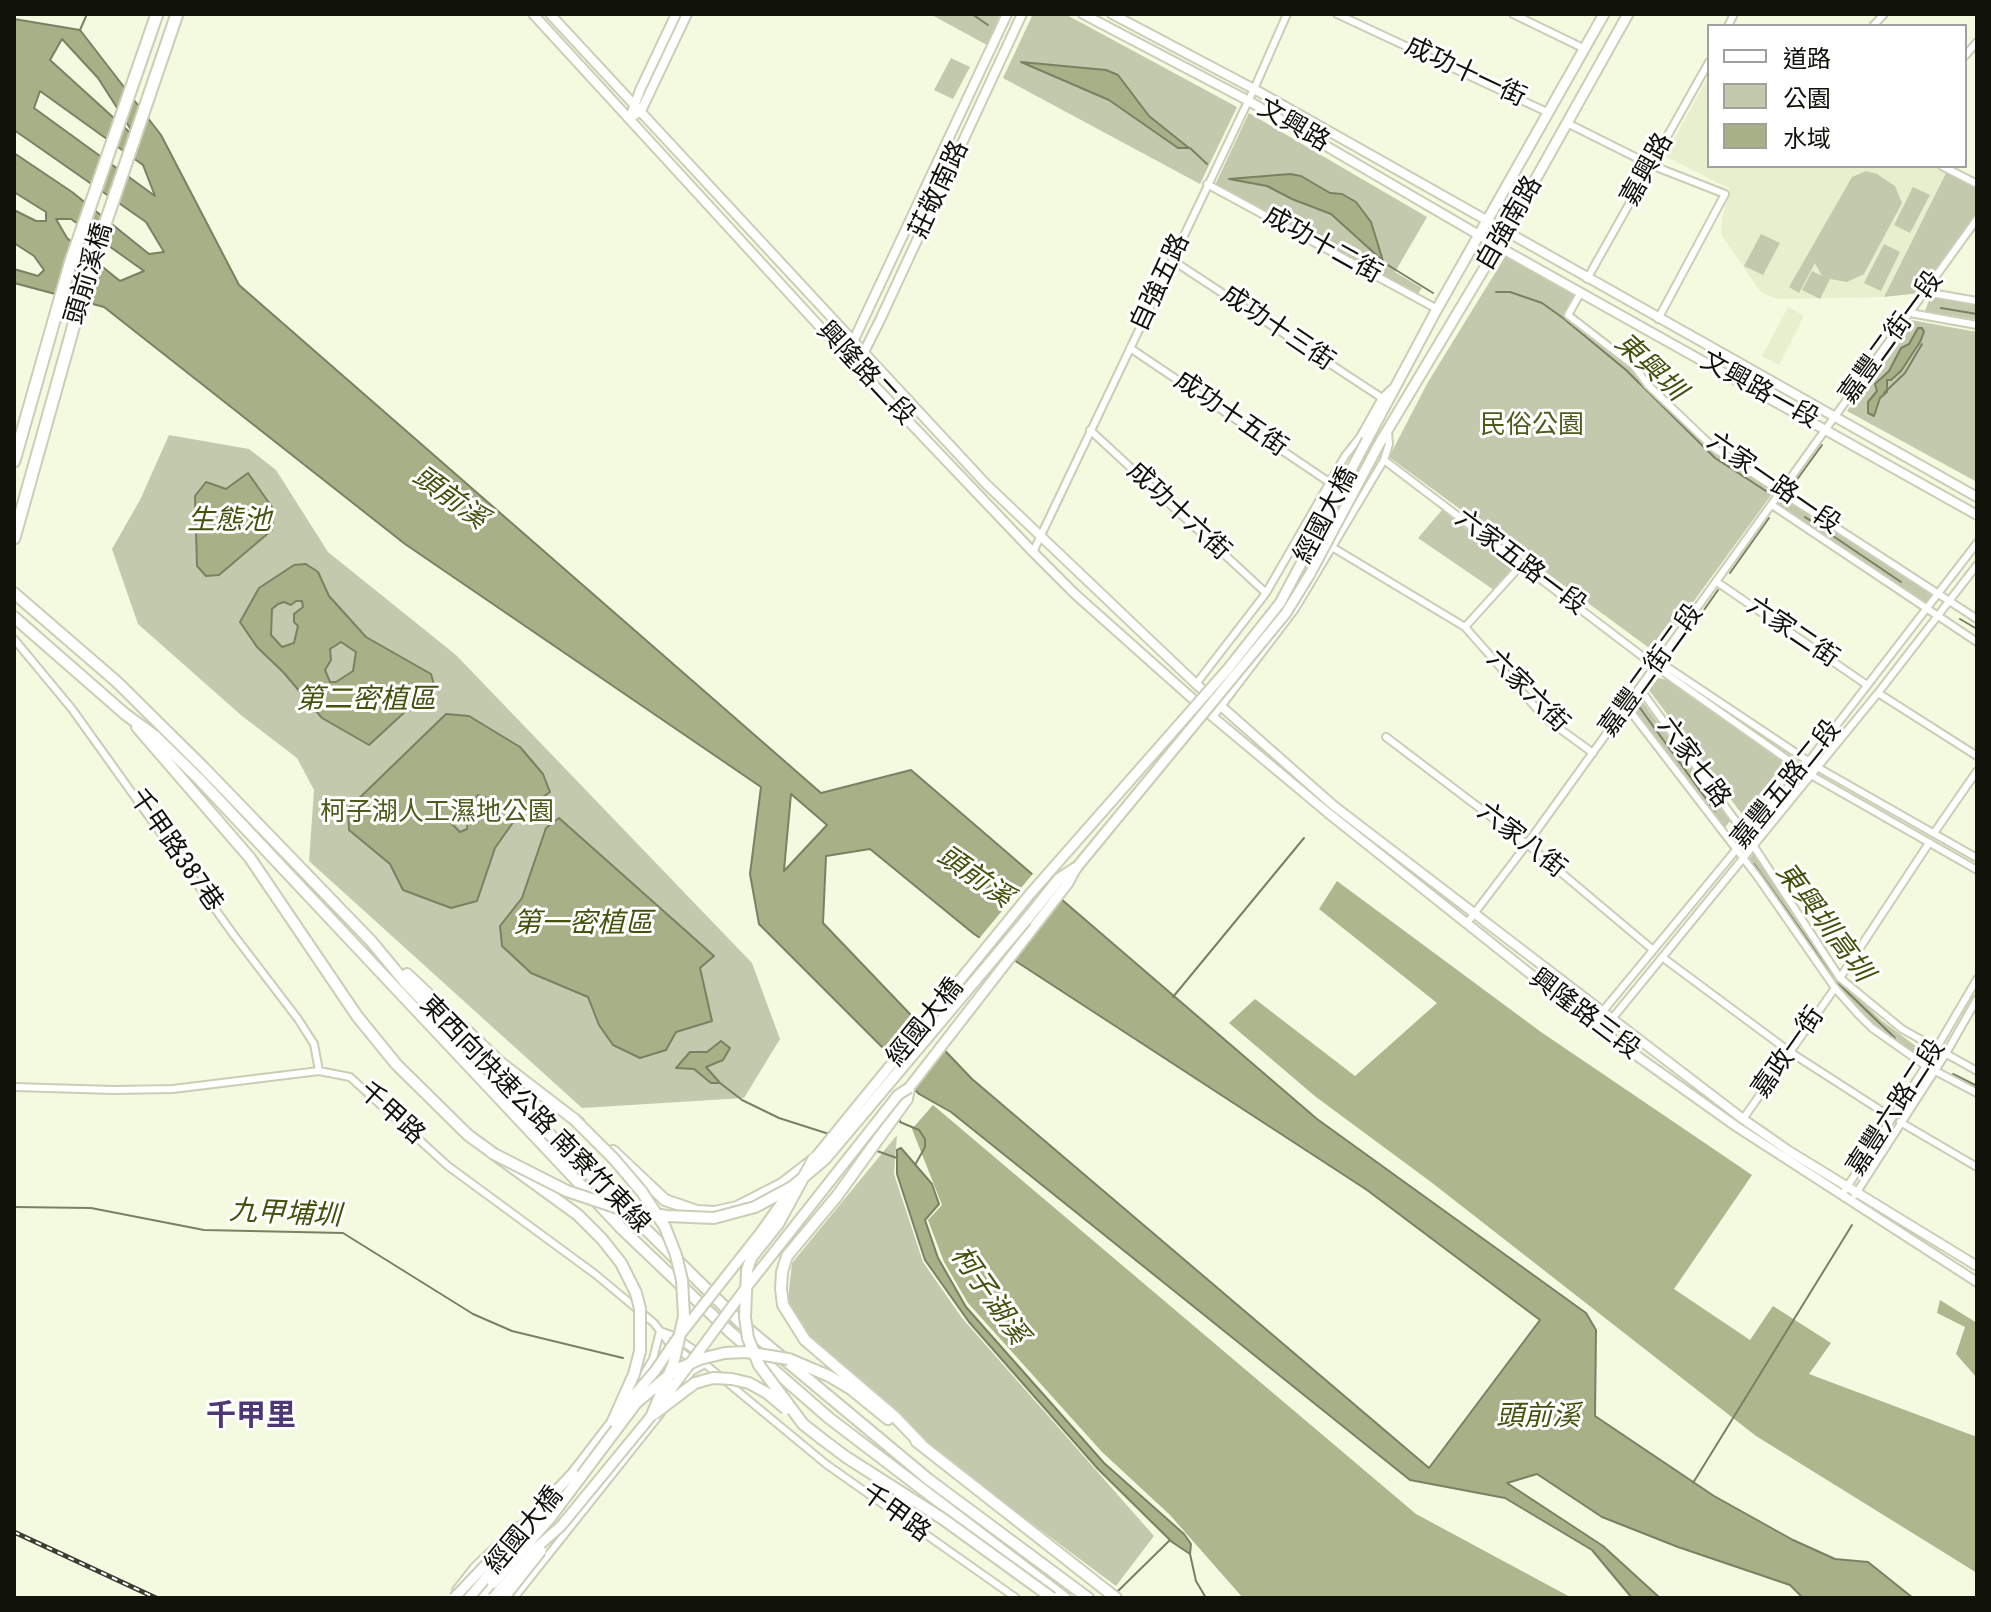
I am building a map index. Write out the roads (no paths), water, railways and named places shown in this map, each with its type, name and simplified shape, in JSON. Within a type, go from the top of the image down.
[{"type":"highway","name":"頭前溪橋","points":[[14,461],[71,261],[157,14]]},
{"type":"highway","name":"頭前溪橋","points":[[14,538],[89,271],[177,14]]},
{"type":"highway","name":"東西向快速公路 南寮竹東線","points":[[14,593],[117,682],[204,768],[371,941],[401,986],[623,1230],[729,1331],[829,1418],[973,1521],[1088,1598]]},
{"type":"highway","name":"東西向快速公路 南寮竹東線","points":[[14,617],[125,714],[155,736],[401,986],[742,1324],[1065,1598]]},
{"type":"highway","points":[[125,714],[250,858],[297,931],[378,1044],[417,1087],[468,1135],[578,1215],[621,1263],[636,1293],[640,1309],[640,1351],[634,1374],[613,1421]]},
{"type":"highway","points":[[492,1153],[567,1191],[621,1209],[667,1216],[714,1218],[755,1207],[792,1187],[825,1159],[1059,879],[1077,867]]},
{"type":"highway","points":[[371,941],[471,1036],[573,1118],[665,1200],[697,1211],[715,1212],[758,1197],[782,1184],[814,1158]]},
{"type":"highway","points":[[909,1088],[907,1099],[837,1196],[787,1256],[781,1289],[783,1305],[805,1340],[894,1416],[921,1444]]},
{"type":"highway","points":[[573,1118],[642,1192],[665,1227],[676,1255],[682,1280],[684,1316],[673,1365],[652,1415]]},
{"type":"highway","points":[[803,1424],[759,1365],[746,1327],[745,1289],[751,1258],[778,1224],[814,1158]]},
{"type":"highway","points":[[480,1598],[549,1519],[636,1403],[674,1371],[700,1359],[746,1352],[768,1354],[808,1366],[851,1389],[1116,1598]]},
{"type":"highway","points":[[652,1415],[695,1383],[713,1378],[749,1383],[767,1393],[846,1457],[943,1519],[1052,1598]]},
{"type":"main road","name":"自強南路","points":[[1367,440],[1437,309],[1604,14]]},
{"type":"main road","name":"自強南路","points":[[1378,446],[1498,246],[1628,14]]},
{"type":"main road","name":"經國大橋","points":[[469,1598],[655,1371],[814,1158],[1030,894],[1227,670],[1280,603],[1367,440]]},
{"type":"main road","name":"經國大橋","points":[[493,1598],[535,1549],[561,1526],[652,1415],[745,1289],[898,1095],[909,1088],[1068,883],[1077,867],[1286,613],[1378,446]]},
{"type":"main road","points":[[452,1598],[573,1473]]},
{"type":"main road","points":[[504,1595],[561,1526]]},
{"type":"street","name":"興隆路二段","points":[[533,14],[854,364],[1033,552],[1075,594],[1213,717]]},
{"type":"street","points":[[637,108],[676,14]]},
{"type":"street","points":[[630,118],[687,14]]},
{"type":"street","name":"莊敬南路","points":[[845,354],[854,344],[1007,14]]},
{"type":"street","name":"莊敬南路","points":[[854,364],[863,354],[1022,14]]},
{"type":"street","name":"文興路","points":[[1083,14],[1247,100],[1498,246]]},
{"type":"street","name":"文興路","points":[[1112,14],[1254,89],[1506,232]]},
{"type":"street","name":"自強五路","points":[[1033,552],[1287,14]]},
{"type":"street","name":"成功十一街","points":[[1337,14],[1549,113]]},
{"type":"street","points":[[1513,14],[1585,49]]},
{"type":"street","name":"興隆路二段","points":[[553,16],[986,484],[1221,706]]},
{"type":"street","name":"嘉興路","points":[[1587,279],[1707,66]]},
{"type":"street","points":[[1567,123],[1651,165],[1725,194],[1658,319]]},
{"type":"street","points":[[1946,168],[1977,184]]},
{"type":"street","name":"成功十二街","points":[[1207,184],[1437,309]]},
{"type":"street","name":"嘉豐二街一段","points":[[1836,417],[1977,219]]},
{"type":"street","name":"文興路一段","points":[[1506,232],[1977,497]]},
{"type":"street","name":"文興路一段","points":[[1498,246],[1977,515]]},
{"type":"street","name":"成功十三街","points":[[1172,260],[1382,398]]},
{"type":"street","name":"六家一路一段","points":[[1581,292],[1568,315],[1634,366],[1648,385],[1715,449],[1977,619]]},
{"type":"street","points":[[1925,292],[1977,301]]},
{"type":"street","points":[[1910,313],[1977,325]]},
{"type":"street","name":"成功十五街","points":[[1130,348],[1329,482]]},
{"type":"street","name":"自強南路","points":[[1196,684],[1266,593],[1329,482],[1382,398],[1399,381]]},
{"type":"street","name":"嘉豐二街二段","points":[[1467,923],[1836,417]]},
{"type":"street","name":"成功十六街","points":[[1090,430],[1266,593]]},
{"type":"street","name":"自強南路","points":[[1213,717],[1295,609],[1384,460],[1389,444],[1388,432]]},
{"type":"street","name":"六家五路一段","points":[[1384,460],[1655,666],[1802,770],[1977,870]]},
{"type":"street","name":"六家一路一段","points":[[1772,505],[1977,642]]},
{"type":"street","name":"嘉豐五路二段","points":[[1593,1023],[1802,770],[1977,543]]},
{"type":"street","name":"六家六街","points":[[1332,547],[1465,627],[1545,718],[1593,753]]},
{"type":"street","name":"六家六街","points":[[1465,627],[1522,564]]},
{"type":"street","name":"嘉豐五路二段","points":[[1602,1031],[1878,693],[1977,565]]},
{"type":"street","name":"六家二街","points":[[1717,582],[1867,685]]},
{"type":"street","name":"千甲路387巷","points":[[14,639],[99,745],[233,934],[298,1019],[314,1044],[319,1071]]},
{"type":"street","name":"六家五路一段","points":[[1655,666],[1667,667],[1817,767],[1977,858]]},
{"type":"street","points":[[1206,672],[1233,691]]},
{"type":"street","name":"六家七路","points":[[1640,689],[1753,845],[1840,978],[1902,1029],[1977,1071]]},
{"type":"street","points":[[1878,693],[1977,756]]},
{"type":"street","name":"興隆路三段","points":[[1221,706],[1334,806],[1473,915],[1743,1119],[1844,1191],[1851,1201],[1977,1282]]},
{"type":"street","name":"六家七路","points":[[1627,707],[1743,858],[1835,988],[1872,1028],[1926,1066],[1977,1093]]},
{"type":"street","name":"興隆路三段","points":[[1213,717],[1328,813],[1602,1031],[1737,1127],[1844,1191],[1857,1193],[1977,1266]]},
{"type":"street","name":"六家八街","points":[[1386,737],[1527,844],[1652,949]]},
{"type":"street","points":[[1934,833],[1977,771]]},
{"type":"street","name":"嘉政一街","points":[[1840,978],[1929,843]]},
{"type":"street","points":[[1662,957],[1790,1052],[1891,1117]]},
{"type":"street","name":"嘉豐六路二段","points":[[1844,1191],[1926,1066],[1977,979]]},
{"type":"street","name":"嘉政一街","points":[[1743,1119],[1835,988]]},
{"type":"street","name":"嘉豐六路二段","points":[[1851,1201],[1945,1055],[1977,999]]},
{"type":"street","name":"千甲路","points":[[14,1087],[173,1089],[319,1071],[341,1074],[360,1083],[448,1166],[595,1274],[660,1331],[674,1336],[697,1352],[705,1364],[826,1464],[1016,1598]]},
{"type":"street","points":[[1900,1122],[1977,1167]]},
{"type":"street","points":[[452,1598],[474,1567],[501,1541],[524,1520],[557,1500],[598,1447],[644,1374],[653,1359],[660,1331]]},
{"type":"street","points":[[514,1598],[692,1371],[705,1364]]},
{"type":"street","points":[[644,1374],[648,1384],[663,1395],[674,1394]]},
{"type":"street","points":[[644,1374],[655,1375],[671,1383],[674,1394]]},
{"type":"street","points":[[524,1520],[540,1528],[554,1548]]},
{"type":"street","points":[[501,1541],[539,1568]]},
{"type":"street","points":[[463,1598],[488,1569],[501,1541]]},
{"type":"street","points":[[504,1595],[532,1577]]},
{"type":"water","name":"頭前溪","points":[[14,19],[80,30],[161,135],[239,285],[821,793],[911,770],[1317,1119],[1586,1313],[1596,1330],[1595,1416],[1714,1496],[1793,1540],[1835,1559],[1868,1562],[1913,1598],[1803,1598],[1790,1585],[1602,1517],[1537,1474],[1507,1483],[1603,1546],[1660,1598],[1632,1598],[1592,1550],[1505,1498],[1410,1480],[951,1112],[919,1094],[897,1073],[884,1049],[759,924],[750,874],[761,787],[405,544],[104,307],[14,283],[14,269],[38,276],[44,270],[34,256],[14,243],[14,210],[36,221],[46,221],[46,212],[14,192],[14,153],[72,192],[149,254],[164,252],[146,222],[14,130]],"holes":[[[62,39],[98,78],[137,139],[50,60]],[[40,91],[143,165],[155,196],[34,108]],[[56,219],[71,219],[144,271],[120,281],[67,238]],[[791,794],[827,825],[784,870]],[[870,849],[974,934],[1367,1190],[1540,1320],[1429,1468],[972,1079],[823,923],[826,856]]]},
{"type":"water","points":[[1021,62],[1106,70],[1118,75],[1149,116],[1189,148],[1178,148],[1109,100]]},
{"type":"water","points":[[1290,174],[1301,176],[1330,193],[1342,194],[1356,202],[1371,222],[1383,261],[1331,214],[1267,186],[1229,179]]},
{"type":"water","points":[[1918,328],[1924,332],[1920,342],[1901,371],[1887,380],[1887,392],[1880,398],[1874,416],[1868,413],[1868,402],[1877,391],[1875,384],[1889,371],[1901,348],[1909,344]]},
{"type":"water","name":"生態池","points":[[248,473],[274,510],[272,530],[219,575],[206,576],[197,566],[195,496],[206,482],[226,489]]},
{"type":"water","name":"第二密植區","points":[[306,564],[318,572],[329,596],[366,637],[431,674],[434,685],[369,745],[322,718],[257,647],[240,622],[259,588],[294,565]],"holes":[[[302,601],[303,607],[294,614],[294,622],[298,626],[294,643],[282,647],[271,635],[272,609],[278,604],[284,602],[291,605]],[[341,642],[356,652],[353,671],[336,682],[330,682],[325,670],[331,660],[330,649]]]},
{"type":"water","points":[[446,714],[469,716],[520,747],[543,774],[550,792],[519,814],[495,848],[477,901],[451,908],[403,890],[390,864],[349,830],[348,809]],"holes":[[[478,795],[490,799],[487,813],[468,819],[467,829],[460,832],[451,823],[454,809],[466,808]]]},
{"type":"water","name":"第一密植區","points":[[559,818],[714,956],[700,968],[712,1021],[676,1032],[666,1050],[640,1058],[613,1045],[599,1025],[588,997],[531,973],[502,946],[500,926],[522,898],[546,828]]},
{"type":"water","points":[[721,1041],[730,1048],[723,1060],[706,1067],[720,1083],[711,1083],[694,1069],[676,1068],[690,1052],[707,1052]]},
{"type":"water","points":[[901,1148],[932,1184],[939,1204],[925,1220],[938,1258],[966,1307],[1104,1463],[1184,1534],[1191,1544],[1190,1554],[1172,1542],[1098,1469],[969,1322],[925,1260],[897,1174],[897,1150]]},
{"type":"waterway","points":[[80,30],[87,14]]},
{"type":"waterway","name":"東興圳","points":[[972,14],[988,25]]},
{"type":"waterway","name":"東興圳","points":[[1190,148],[1207,164]]},
{"type":"waterway","name":"東興圳","points":[[1383,262],[1433,293]]},
{"type":"waterway","name":"東興圳","points":[[1496,292],[1510,292],[1542,303],[1563,318],[1626,370],[1715,458],[1766,491]]},
{"type":"waterway","points":[[1941,308],[1977,314]]},
{"type":"waterway","points":[[1884,393],[1905,373],[1922,344]]},
{"type":"waterway","points":[[1793,485],[1822,445]]},
{"type":"waterway","points":[[1805,517],[1901,582]]},
{"type":"waterway","name":"東興圳高圳","points":[[1730,573],[1769,518]]},
{"type":"waterway","name":"東興圳高圳","points":[[1673,654],[1718,590]]},
{"type":"waterway","points":[[1960,619],[1977,629]]},
{"type":"waterway","name":"東興圳高圳","points":[[1648,687],[1656,676]]},
{"type":"waterway","name":"東興圳高圳","points":[[1640,708],[1715,811]]},
{"type":"waterway","points":[[1173,997],[1304,838]]},
{"type":"waterway","name":"東興圳高圳","points":[[1754,864],[1838,983],[1895,1038]]},
{"type":"waterway","name":"東興圳高圳","points":[[1953,1074],[1977,1086]]},
{"type":"waterway","points":[[720,1083],[742,1100],[779,1118],[829,1134]]},
{"type":"waterway","name":"柯子湖溪","points":[[900,1116],[900,1122],[919,1130],[925,1139],[925,1147],[915,1165]]},
{"type":"waterway","points":[[877,1151],[897,1158]]},
{"type":"waterway","name":"九甲埔圳","points":[[14,1207],[91,1208],[204,1230],[343,1233],[473,1314],[512,1331],[623,1358]]},
{"type":"waterway","points":[[1693,1483],[1852,1225]]},
{"type":"waterway","points":[[1117,1592],[1170,1540]]},
{"type":"waterway","name":"柯子湖溪","points":[[1190,1554],[1196,1581],[1206,1598]]},
{"type":"railway","points":[[14,1532],[156,1598]]},
{"type":"district","name":"千甲里","points":[[251,1417]]},
{"type":"park label","name":"民俗公園","points":[[1532,426]]},
{"type":"park label","name":"柯子湖人工濕地公園","points":[[437,813]]}]
